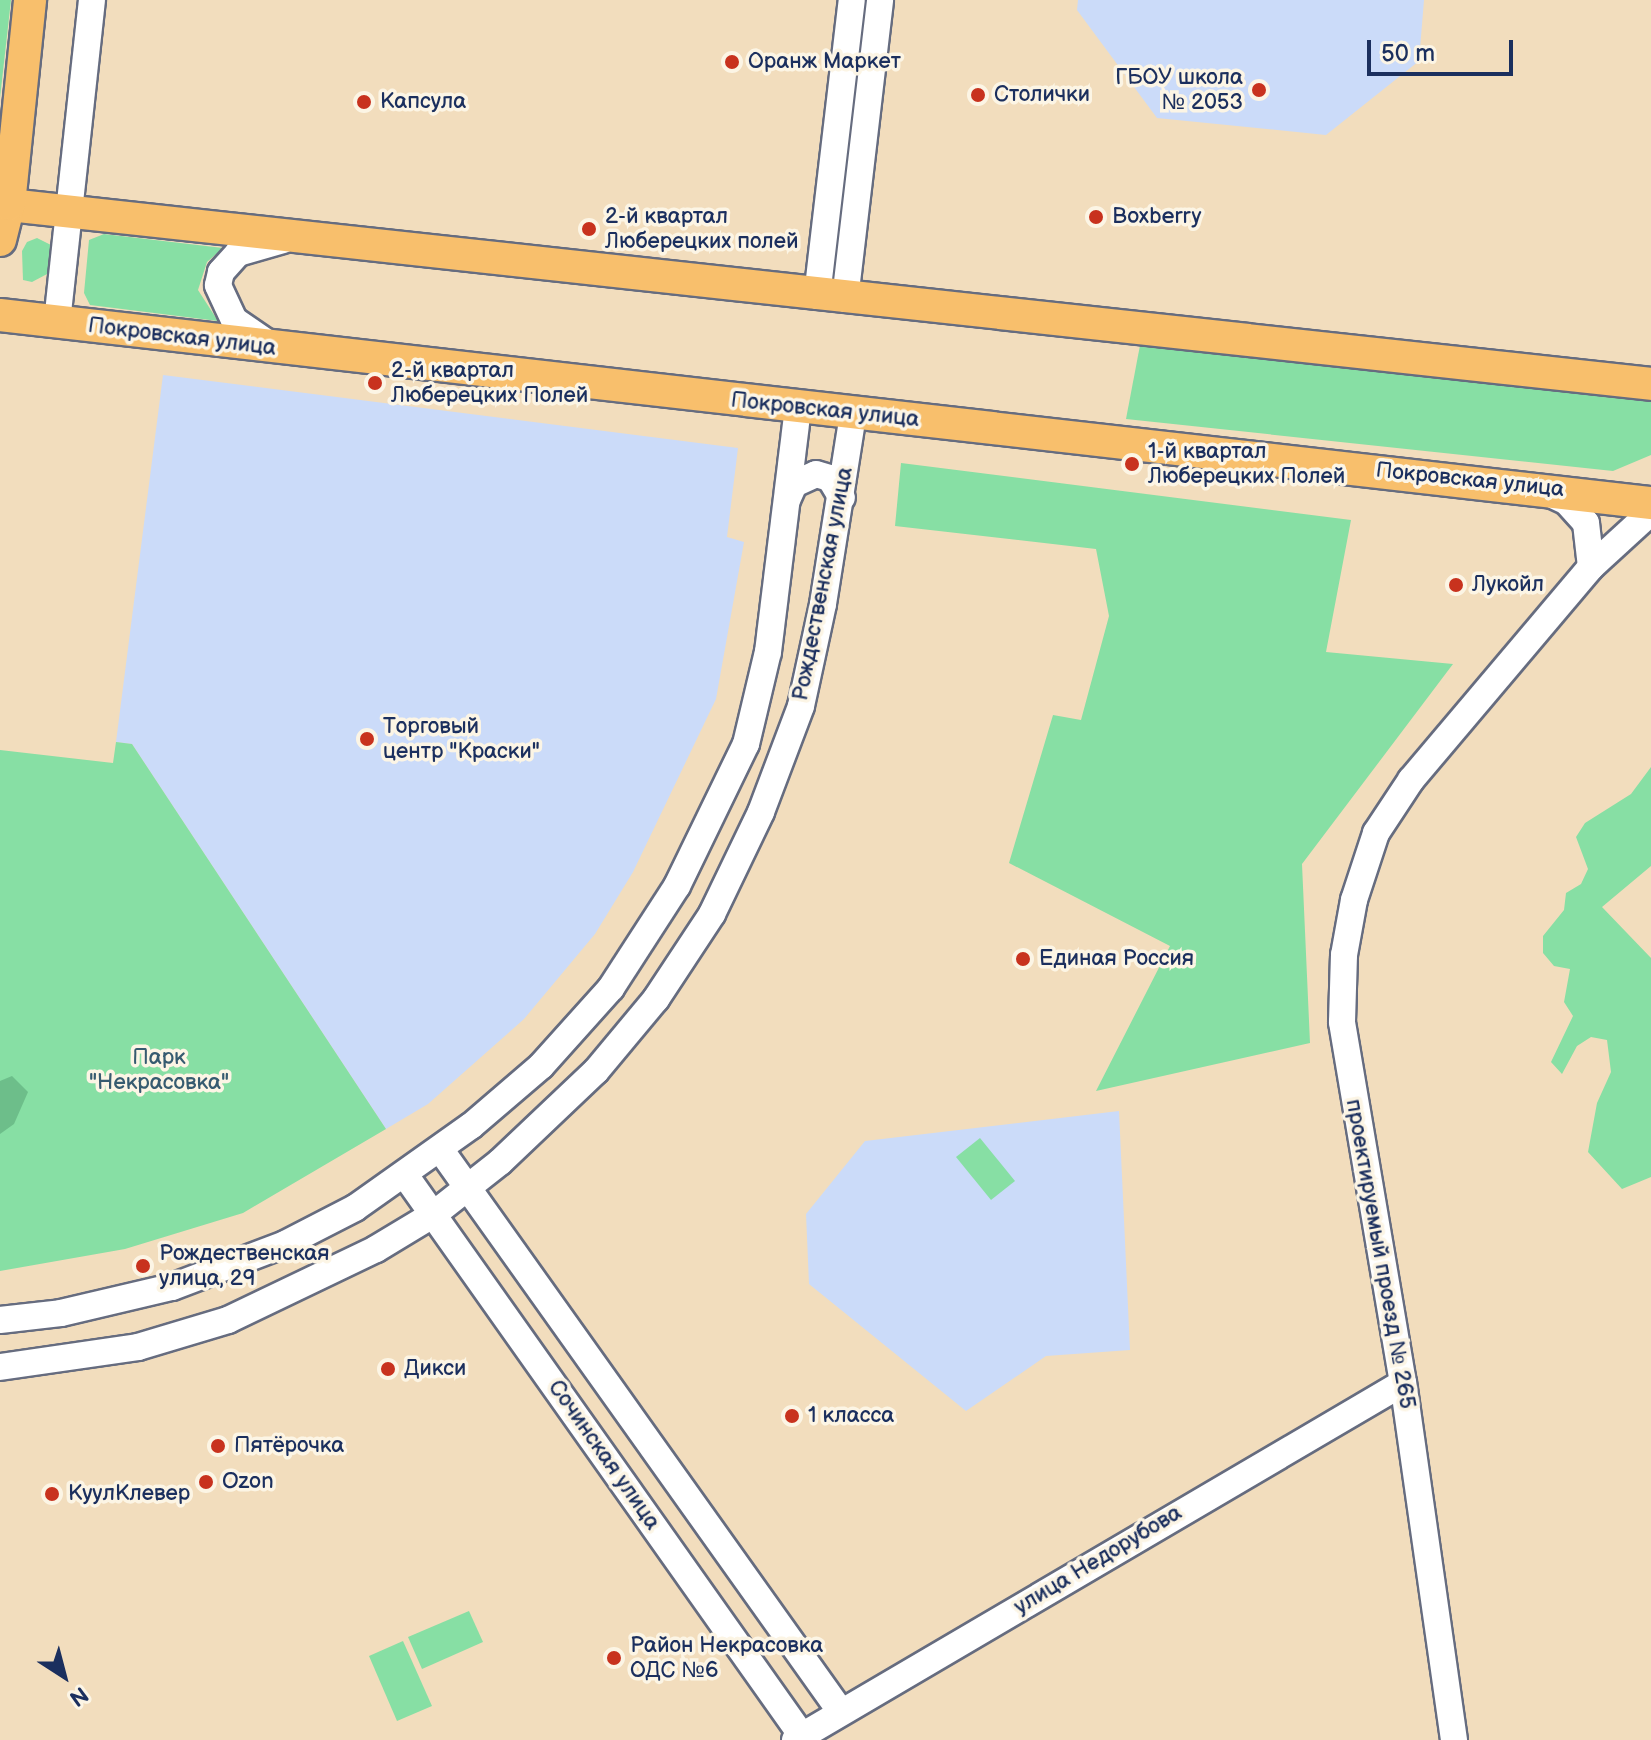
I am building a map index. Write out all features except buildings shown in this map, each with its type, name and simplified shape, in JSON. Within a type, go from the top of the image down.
[{"type":"main road","points":[[0,240],[30,0]]},
{"type":"main road","points":[[4,204],[70,214],[831,298],[1651,384]]},
{"type":"main road","name":"Покровская улица","points":[[0,315],[283,350],[1651,503]]},
{"type":"street","points":[[57,322],[92,0]]},
{"type":"street","points":[[831,298],[852,0]]},
{"type":"street","points":[[831,298],[880,0]]},
{"type":"street","points":[[283,350],[257,340],[234,320],[218,285],[221,272],[238,253],[295,239]]},
{"type":"street","points":[[0,1320],[61,1313],[172,1287],[285,1244],[405,1175],[440,1149],[541,1066],[611,988],[677,886],[746,744],[768,652],[798,407]]},
{"type":"street","name":"Рождественская улица","points":[[0,1367],[138,1347],[228,1320],[376,1249],[434,1214],[469,1187],[596,1071],[656,999],[712,914],[761,812],[801,706],[842,498],[853,414]]},
{"type":"street","points":[[786,501],[794,484],[816,474],[830,478],[842,498]]},
{"type":"street","points":[[1534,488],[1567,502],[1586,523],[1591,567]]},
{"type":"street","name":"проектируемый проезд № 265","points":[[1454,1740],[1403,1383],[1342,1022],[1344,955],[1354,900],[1376,833],[1411,780],[1591,567],[1651,512]]},
{"type":"street","name":"Сочинская улица","points":[[440,1149],[841,1712]]},
{"type":"street","name":"Сочинская улица","points":[[405,1175],[798,1738]]},
{"type":"street","name":"улица Недорубова","points":[[798,1738],[1403,1383]]},
{"type":"shaded area","name":"ГБОУ школа № 2053","points":[[1078,0],[1424,0],[1419,61],[1326,135],[1157,118],[1077,10]]},
{"type":"shaded area","points":[[163,375],[738,448],[727,537],[744,542],[716,699],[633,872],[595,934],[524,1019],[428,1104],[386,1129],[132,744],[116,742]]},
{"type":"shaded area","points":[[1119,1111],[1130,1350],[1046,1356],[966,1411],[809,1284],[806,1214],[865,1141]]},
{"type":"green space","points":[[0,0],[11,0],[0,98]]},
{"type":"green space","points":[[104,234],[223,248],[207,262],[198,290],[218,321],[90,305],[84,293],[89,240]]},
{"type":"green space","points":[[37,238],[51,245],[53,261],[49,273],[32,282],[23,280],[22,251],[27,242]]},
{"type":"green space","points":[[1141,340],[1651,399],[1651,455],[1613,471],[1126,419]]},
{"type":"green space","points":[[901,463],[1351,520],[1326,652],[1453,664],[1302,864],[1310,1043],[1096,1091],[1170,946],[1009,863],[1053,715],[1081,720],[1109,616],[1096,549],[895,526]]},
{"type":"green space","name":"Парк \"Некрасовка\"","points":[[116,742],[132,744],[386,1129],[243,1213],[125,1249],[0,1271],[0,750],[113,763]]},
{"type":"green space","points":[[1651,767],[1651,866],[1602,907],[1651,958],[1651,1177],[1622,1189],[1588,1152],[1597,1103],[1611,1072],[1607,1040],[1591,1037],[1577,1046],[1562,1074],[1551,1062],[1573,1016],[1564,1002],[1570,969],[1554,966],[1543,953],[1543,936],[1564,910],[1566,893],[1581,884],[1588,869],[1576,837],[1585,823],[1631,794]]},
{"type":"green space","points":[[12,1076],[28,1092],[14,1124],[0,1134],[0,1081]]},
{"type":"green space","points":[[980,1138],[1015,1181],[991,1200],[956,1157]]},
{"type":"green space","points":[[469,1611],[483,1642],[422,1669],[408,1637]]},
{"type":"green space","points":[[403,1641],[432,1706],[397,1721],[369,1656]]},
{"type":"place","name":"Оранж Маркет","points":[[732,62]]},
{"type":"place","name":"ГБОУ школа № 2053","points":[[1259,90]]},
{"type":"place","name":"Столички","points":[[978,95]]},
{"type":"place","name":"Капсула","points":[[364,102]]},
{"type":"place","name":"Boxberry","points":[[1096,217]]},
{"type":"place","name":"2-й квартал Люберецких полей","points":[[589,229]]},
{"type":"place","name":"2-й квартал Люберецких Полей","points":[[375,383]]},
{"type":"place","name":"1-й квартал Люберецких Полей","points":[[1132,464]]},
{"type":"place","name":"Лукойл","points":[[1456,585]]},
{"type":"place","name":"Торговый центр \"Краски\"","points":[[367,739]]},
{"type":"place","name":"Единая Россия","points":[[1023,959]]},
{"type":"place","name":"Рождественская улица, 29","points":[[143,1266]]},
{"type":"place","name":"Дикси","points":[[388,1369]]},
{"type":"place","name":"1 класса","points":[[792,1416]]},
{"type":"place","name":"Пятёрочка","points":[[218,1446]]},
{"type":"place","name":"Ozon","points":[[206,1482]]},
{"type":"place","name":"КуулКлевер","points":[[52,1494]]},
{"type":"place","name":"Район Некрасовка ОДС №6","points":[[614,1658]]}]
